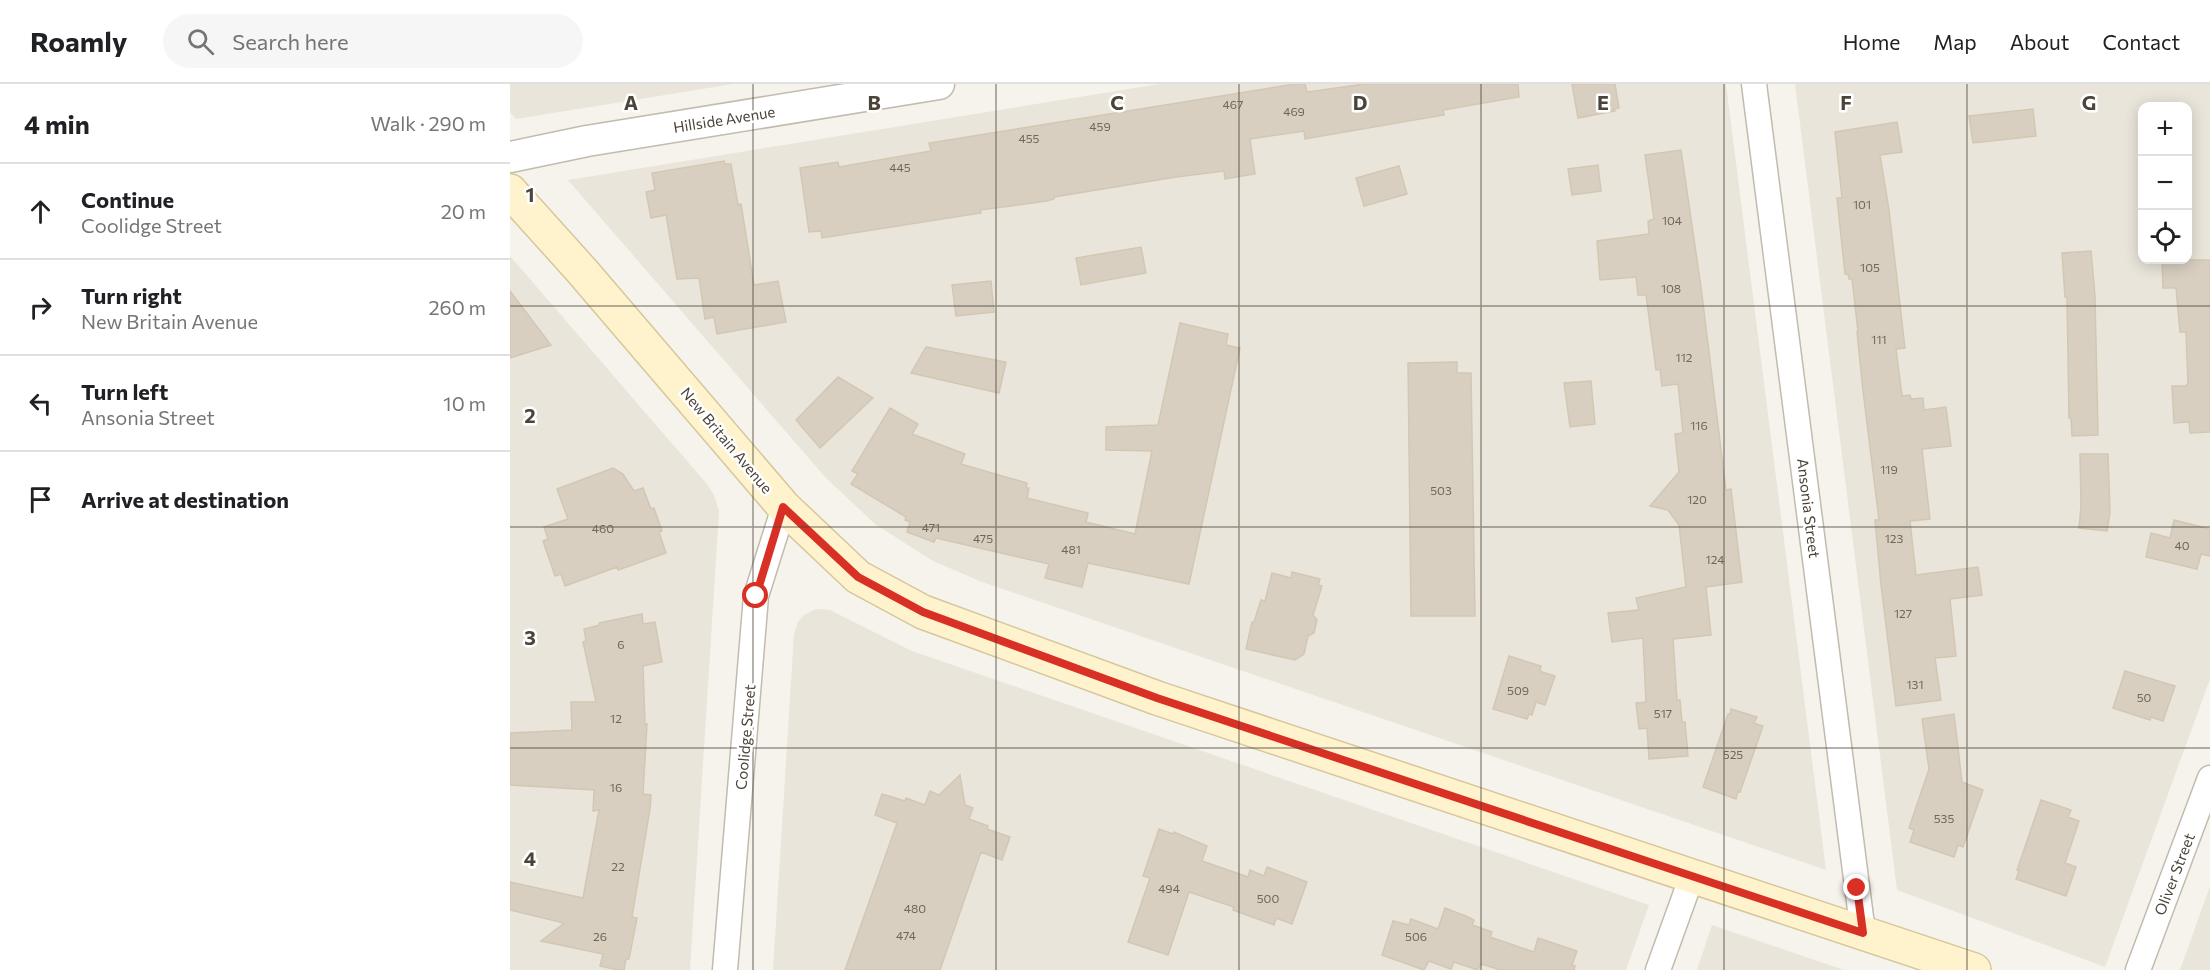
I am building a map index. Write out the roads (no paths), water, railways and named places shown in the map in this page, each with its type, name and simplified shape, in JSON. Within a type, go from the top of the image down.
[{"type":"main road","name":"New Britain Avenue","points":[[510,191],[582,271],[783,507],[858,577],[923,612],[1157,698],[1352,761],[1974,970]]},
{"type":"street","name":"Hillside Avenue","points":[[510,157],[587,141],[939,84]]},
{"type":"street","name":"Ansonia Street","points":[[1754,84],[1863,933]]},
{"type":"street","name":"Coolidge Street","points":[[725,970],[756,596],[783,507]]},
{"type":"street","name":"Oliver Street","points":[[2138,970],[2210,778]]},
{"type":"street","points":[[1658,970],[1692,876]]}]
